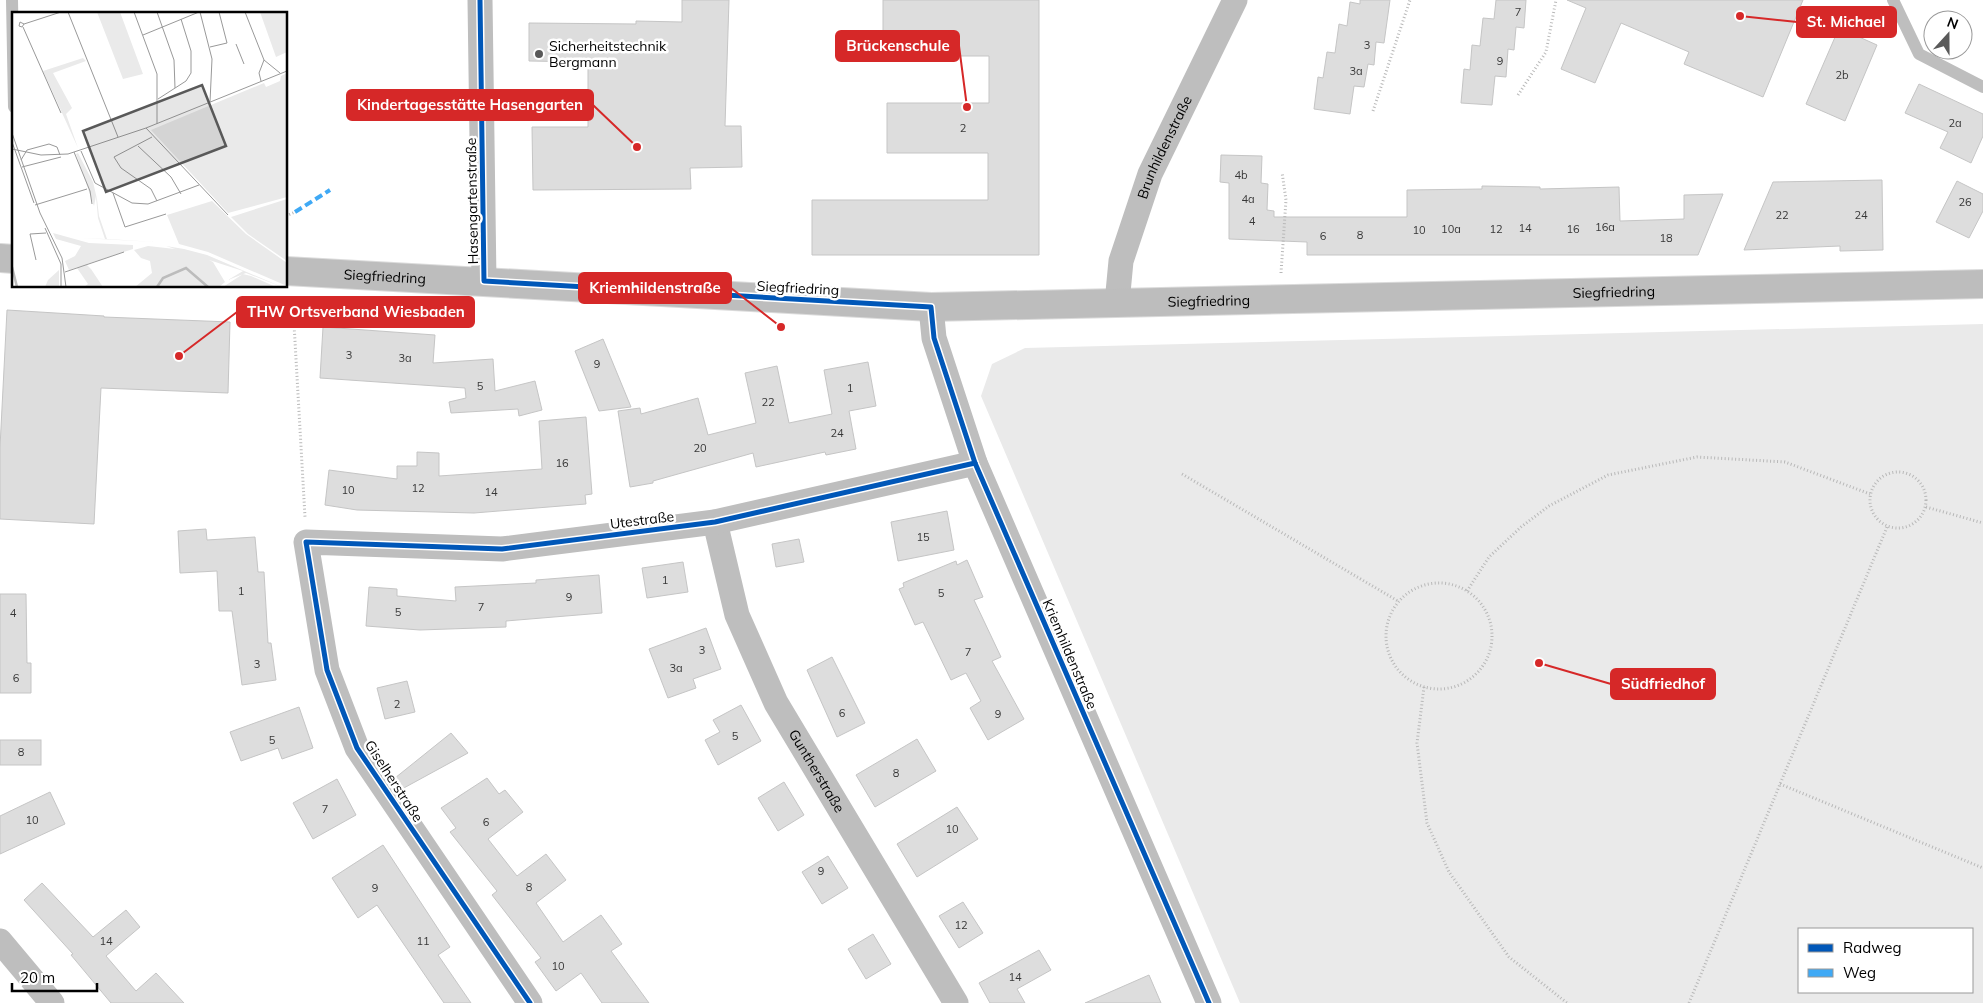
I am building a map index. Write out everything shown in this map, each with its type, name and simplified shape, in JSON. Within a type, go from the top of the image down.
[{"type":"main road","name":"Siegfriedring","points":[[288,271],[931,307],[1983,284]]},
{"type":"street","name":"Hasengartenstraße","points":[[480,0],[484,281]]},
{"type":"street","name":"Brunhildenstraße","points":[[1117,303],[1122,261],[1150,174],[1235,0]]},
{"type":"street","name":"Kriemhildenstraße","points":[[931,307],[934,338],[975,463],[1209,1003]]},
{"type":"street","name":"Utestraße","points":[[306,542],[502,548],[715,522],[975,463]]},
{"type":"street","name":"Guntherstraße","points":[[715,522],[737,615],[776,703],[956,1003]]},
{"type":"street","name":"Giselherstraße","points":[[306,542],[327,670],[357,748],[530,1003]]},
{"type":"street","points":[[0,941],[52,1003]]},
{"type":"lane","points":[[1893,0],[1919,54],[1983,87]]},
{"type":"path","points":[[1373,111],[1410,0]]},
{"type":"path","points":[[1518,95],[1546,52],[1556,0]]},
{"type":"path","points":[[1282,172],[1286,200],[1282,261]]},
{"type":"path","points":[[288,215],[295,212]]},
{"type":"path","points":[[294,306],[306,542]]},
{"type":"path","points":[[1467,591],[1489,557],[1521,527],[1549,506],[1608,475],[1697,457],[1785,462],[1870,494]]},
{"type":"path","points":[[1894,472],[1905,472],[1915,477],[1923,485],[1926,506],[1923,516],[1907,528],[1887,527],[1873,513],[1870,504],[1870,494],[1875,483],[1883,476],[1894,472]]},
{"type":"path","points":[[1182,474],[1398,601]]},
{"type":"path","points":[[1926,506],[1983,523]]},
{"type":"path","points":[[1689,1003],[1887,527]]},
{"type":"path","points":[[1431,583],[1450,584],[1467,591],[1481,604],[1490,621],[1492,640],[1487,658],[1476,674],[1461,684],[1442,689],[1424,687],[1410,680],[1398,670],[1390,658],[1386,644],[1388,621],[1398,601],[1413,590],[1431,583]]},
{"type":"path","points":[[1424,687],[1418,743],[1427,823],[1449,872],[1509,957],[1567,1003]]},
{"type":"path","points":[[1780,784],[1983,868]]},
{"type":"shaded area","points":[[1983,324],[1983,1003],[1240,1003],[981,396],[992,364],[1025,348]]},
{"type":"building","points":[[682,0],[729,0],[725,126],[741,126],[742,167],[690,168],[691,189],[533,190],[532,127],[588,127],[588,62],[529,61],[529,23],[636,24],[636,21],[682,22]]},
{"type":"building","points":[[883,0],[1039,0],[1039,255],[812,255],[812,200],[988,200],[988,153],[887,153],[887,103],[989,103],[989,56],[883,56]]},
{"type":"building","points":[[1360,0],[1390,0],[1384,43],[1376,42],[1374,65],[1368,64],[1364,87],[1354,86],[1350,114],[1314,109],[1318,77],[1323,78],[1327,52],[1335,53],[1339,24],[1347,26],[1350,2],[1360,4]]},
{"type":"building","points":[[1496,0],[1526,0],[1524,28],[1516,27],[1514,50],[1508,49],[1506,77],[1495,76],[1492,105],[1461,103],[1464,69],[1470,70],[1472,45],[1480,46],[1483,18],[1494,19]]},
{"type":"building","points":[[1567,0],[1803,0],[1763,97],[1684,64],[1689,52],[1621,23],[1595,83],[1561,69],[1586,8]]},
{"type":"building","points":[[1839,28],[1877,45],[1845,121],[1806,104]]},
{"type":"building","points":[[1919,84],[1983,114],[1983,136],[1971,163],[1940,148],[1948,132],[1905,113]]},
{"type":"building","points":[[1221,155],[1262,156],[1261,183],[1268,184],[1267,210],[1274,211],[1274,217],[1407,217],[1407,190],[1482,189],[1482,186],[1540,187],[1540,189],[1619,187],[1620,221],[1684,219],[1684,195],[1723,194],[1698,255],[1307,255],[1307,242],[1229,239],[1229,183],[1220,182]]},
{"type":"building","points":[[1882,180],[1883,250],[1840,251],[1840,246],[1744,250],[1773,182]]},
{"type":"building","points":[[1957,181],[1983,194],[1983,211],[1969,238],[1936,222]]},
{"type":"building","points":[[7,310],[104,317],[230,322],[228,393],[101,388],[94,524],[0,519],[0,447]]},
{"type":"building","points":[[323,327],[435,335],[433,363],[493,359],[495,391],[535,381],[542,410],[519,416],[518,409],[451,413],[449,402],[466,398],[465,388],[320,378]]},
{"type":"building","points":[[603,339],[631,407],[599,411],[575,351]]},
{"type":"building","points":[[868,362],[876,406],[849,411],[856,449],[826,455],[825,452],[756,467],[753,453],[653,481],[653,483],[630,487],[618,411],[640,408],[641,414],[698,398],[708,435],[756,423],[745,373],[777,366],[789,423],[832,414],[824,370]]},
{"type":"building","points":[[586,417],[592,494],[585,495],[586,504],[474,513],[357,510],[325,505],[329,470],[397,479],[397,466],[417,466],[417,452],[439,453],[439,476],[542,469],[539,421]]},
{"type":"building","points":[[947,511],[954,550],[898,561],[891,522]]},
{"type":"building","points":[[206,529],[207,540],[255,537],[258,572],[264,572],[268,643],[271,643],[276,680],[242,685],[232,611],[219,611],[217,571],[180,573],[178,531]]},
{"type":"building","points":[[799,539],[804,562],[776,567],[772,544]]},
{"type":"building","points":[[967,560],[983,597],[974,600],[1001,657],[992,661],[1024,719],[988,740],[970,708],[981,701],[966,673],[951,680],[923,622],[915,625],[899,589],[904,587],[903,583],[956,561],[957,565]]},
{"type":"building","points":[[683,562],[688,592],[647,598],[642,568]]},
{"type":"building","points":[[599,575],[602,613],[506,621],[506,627],[420,630],[366,626],[369,587],[397,589],[397,596],[456,601],[455,587],[536,583],[536,580]]},
{"type":"building","points":[[0,594],[26,594],[27,663],[31,663],[31,693],[0,693]]},
{"type":"building","points":[[706,628],[721,669],[693,679],[696,688],[668,698],[649,649]]},
{"type":"building","points":[[832,657],[865,723],[837,737],[807,670]]},
{"type":"building","points":[[407,681],[415,712],[385,719],[377,688]]},
{"type":"building","points":[[741,705],[761,741],[718,765],[705,740],[720,732],[713,720]]},
{"type":"building","points":[[299,707],[313,748],[282,759],[278,748],[241,761],[230,732]]},
{"type":"building","points":[[451,733],[468,753],[402,789],[395,778]]},
{"type":"building","points":[[917,739],[936,771],[875,807],[856,775]]},
{"type":"building","points":[[0,740],[41,740],[41,765],[0,765]]},
{"type":"building","points":[[487,778],[499,794],[505,790],[523,812],[488,839],[517,876],[546,854],[566,880],[536,903],[563,942],[601,915],[622,944],[611,951],[649,1003],[602,1003],[581,973],[556,991],[535,962],[541,958],[492,895],[497,891],[450,832],[456,828],[441,808]]},
{"type":"building","points":[[337,779],[356,815],[313,839],[293,803]]},
{"type":"building","points":[[784,782],[804,815],[778,831],[758,798]]},
{"type":"building","points":[[50,792],[65,824],[0,854],[0,816]]},
{"type":"building","points":[[957,807],[978,839],[917,877],[897,844]]},
{"type":"building","points":[[383,845],[450,947],[438,955],[471,1003],[444,1003],[377,905],[358,918],[332,878]]},
{"type":"building","points":[[828,856],[848,888],[822,904],[802,872]]},
{"type":"building","points":[[42,883],[93,937],[126,910],[140,927],[106,956],[136,991],[156,973],[184,1003],[111,1003],[71,955],[73,954],[24,900]]},
{"type":"building","points":[[963,902],[983,933],[959,948],[939,916]]},
{"type":"building","points":[[873,934],[891,964],[866,979],[848,949]]},
{"type":"building","points":[[1039,950],[1051,970],[1017,989],[1025,1003],[990,1003],[979,983]]},
{"type":"building","points":[[1149,975],[1161,1003],[1085,1003]]},
{"type":"marked path","points":[[295,212],[330,190]]},
{"type":"cycle path","points":[[480,0],[484,281],[931,307],[934,338],[975,463],[1209,1003]]},
{"type":"cycle path","points":[[530,1003],[357,748],[327,670],[306,542],[502,549],[715,522],[975,463]]},
{"type":"place","name":"St. Michael","points":[[1740,16]]},
{"type":"place","name":"Sicherheitstechnik Bergmann","points":[[539,54]]},
{"type":"place","name":"Brückenschule","points":[[967,107]]},
{"type":"place","name":"Kindertagesstätte Hasengarten","points":[[637,147]]},
{"type":"place","name":"Kriemhildenstraße","points":[[781,327]]},
{"type":"place","name":"THW Ortsverband Wiesbaden","points":[[179,356]]},
{"type":"place","name":"Südfriedhof","points":[[1539,663]]}]
